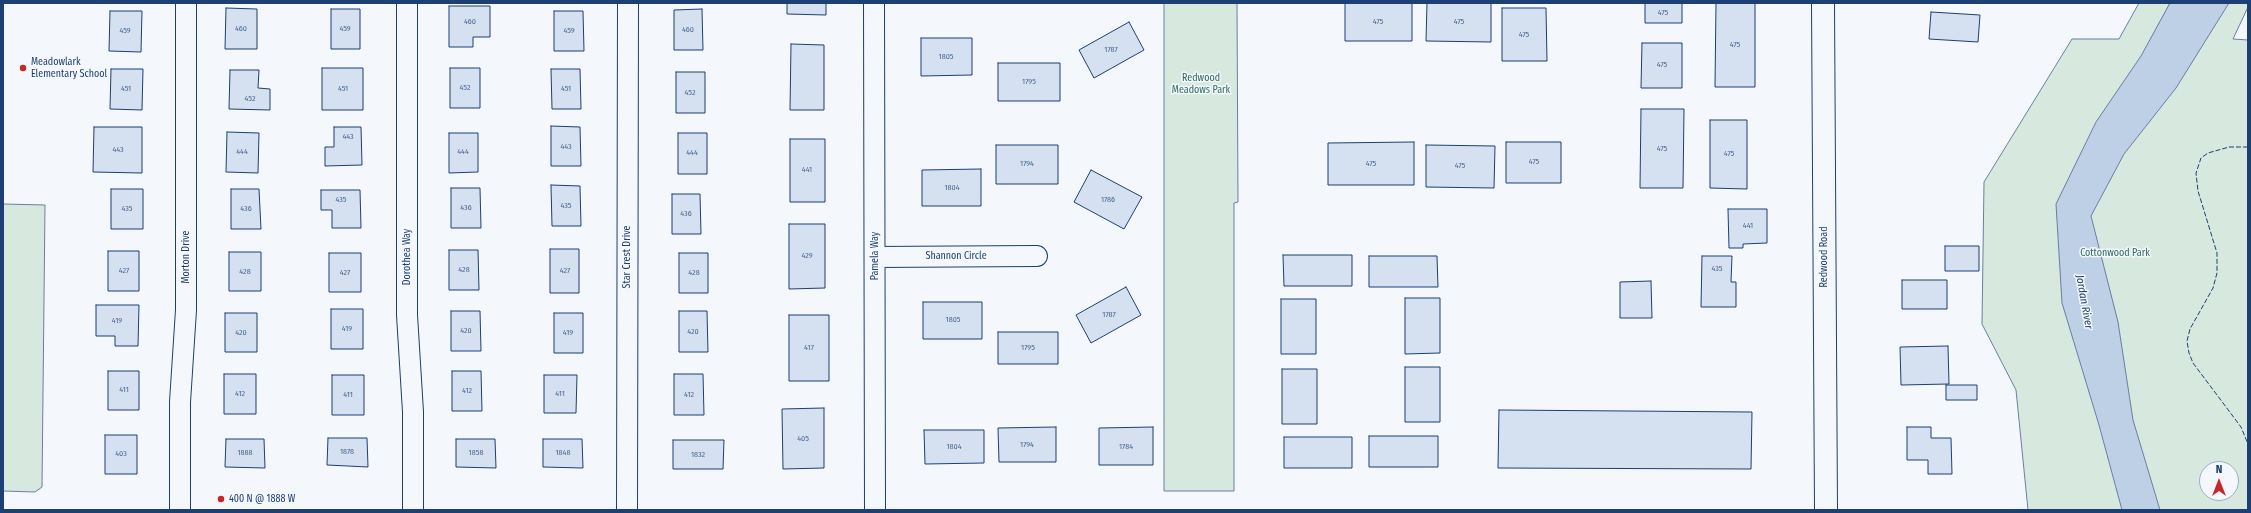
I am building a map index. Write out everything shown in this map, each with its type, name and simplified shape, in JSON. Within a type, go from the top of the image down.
[{"type":"main road","name":"Redwood Road","points":[[1823,3],[1826,510]]},
{"type":"street","name":"Morton Drive","points":[[180,510],[180,402],[186,310],[186,3]]},
{"type":"street","name":"Dorothea Way","points":[[407,3],[407,315],[413,412],[413,510]]},
{"type":"street","name":"Star Crest Drive","points":[[628,3],[628,510]]},
{"type":"street","name":"Pamela Way","points":[[874,3],[875,510]]},
{"type":"street","name":"Shannon Circle","points":[[875,257],[1037,256]]},
{"type":"green space","name":"Redwood Meadows Park","points":[[1164,3],[1237,3],[1238,202],[1234,203],[1234,491],[1164,491]]},
{"type":"green space","name":"Cottonwood Park","points":[[2139,3],[2170,3],[2151,39],[2229,3],[2248,3],[2248,7],[2233,39],[2248,40],[2248,510],[2028,510],[2016,390],[1982,324],[1984,182],[2072,39],[2119,39]]},
{"type":"green space","points":[[3,204],[45,205],[42,487],[35,492],[3,491]]},
{"type":"water","name":"Jordan River","points":[[2170,3],[2229,3],[2176,88],[2124,154],[2091,216],[2118,322],[2133,420],[2160,510],[2122,510],[2099,425],[2062,303],[2056,204],[2096,122],[2141,56]]},
{"type":"building","points":[[787,3],[826,3],[826,15],[787,14]]},
{"type":"building","points":[[1345,3],[1412,3],[1412,41],[1345,41]]},
{"type":"building","points":[[1427,3],[1491,3],[1491,42],[1426,41]]},
{"type":"building","points":[[1645,3],[1682,3],[1682,23],[1645,23]]},
{"type":"building","points":[[1716,3],[1755,3],[1755,87],[1715,87]]},
{"type":"building","points":[[449,6],[490,6],[490,37],[473,37],[473,47],[449,47]]},
{"type":"building","points":[[226,8],[257,9],[257,49],[225,49]]},
{"type":"building","points":[[1502,8],[1546,8],[1547,61],[1502,61]]},
{"type":"building","points":[[331,9],[360,9],[360,49],[331,49]]},
{"type":"building","points":[[702,9],[703,50],[674,50],[674,10]]},
{"type":"building","points":[[110,11],[142,11],[141,52],[109,51]]},
{"type":"building","points":[[554,11],[583,11],[584,51],[554,51]]},
{"type":"building","points":[[1931,12],[1980,15],[1978,42],[1929,39]]},
{"type":"building","points":[[1129,22],[1144,50],[1094,78],[1079,50]]},
{"type":"building","points":[[921,38],[972,38],[972,75],[921,76]]},
{"type":"building","points":[[1642,43],[1682,43],[1682,88],[1641,88]]},
{"type":"building","points":[[791,44],[824,45],[824,110],[790,110]]},
{"type":"building","points":[[998,63],[1060,63],[1060,101],[998,101]]},
{"type":"building","points":[[322,68],[363,68],[363,110],[322,110]]},
{"type":"building","points":[[450,68],[480,68],[480,108],[450,108]]},
{"type":"building","points":[[111,69],[143,69],[142,110],[110,109]]},
{"type":"building","points":[[551,69],[580,69],[581,109],[552,109]]},
{"type":"building","points":[[230,70],[259,70],[258,88],[270,89],[270,110],[229,109]]},
{"type":"building","points":[[676,72],[705,72],[705,113],[676,113]]},
{"type":"building","points":[[1641,109],[1684,109],[1683,188],[1640,188]]},
{"type":"building","points":[[1710,120],[1747,120],[1747,189],[1710,188]]},
{"type":"building","points":[[551,126],[580,127],[581,166],[551,166]]},
{"type":"building","points":[[94,127],[142,127],[142,173],[93,172]]},
{"type":"building","points":[[334,127],[361,127],[362,165],[325,166],[325,147],[334,147]]},
{"type":"building","points":[[227,132],[259,133],[258,173],[226,172]]},
{"type":"building","points":[[449,133],[478,133],[478,172],[449,173]]},
{"type":"building","points":[[678,133],[707,133],[707,174],[678,174]]},
{"type":"building","points":[[790,139],[825,139],[825,202],[790,202]]},
{"type":"building","points":[[1414,142],[1414,185],[1328,185],[1328,143]]},
{"type":"building","points":[[1506,142],[1561,142],[1561,183],[1506,183]]},
{"type":"building","points":[[996,145],[1058,145],[1058,184],[996,184]]},
{"type":"building","points":[[1426,145],[1495,146],[1494,188],[1426,187]]},
{"type":"building","points":[[981,169],[981,206],[922,206],[922,170]]},
{"type":"building","points":[[1091,170],[1142,197],[1124,229],[1074,202]]},
{"type":"building","points":[[551,185],[580,186],[581,226],[552,226]]},
{"type":"building","points":[[451,188],[480,188],[481,228],[451,228]]},
{"type":"building","points":[[111,189],[143,189],[143,229],[111,229]]},
{"type":"building","points":[[231,189],[259,189],[261,229],[231,229]]},
{"type":"building","points":[[321,190],[360,190],[361,228],[332,228],[332,210],[321,210]]},
{"type":"building","points":[[672,194],[700,194],[701,234],[672,234]]},
{"type":"building","points":[[1728,209],[1767,209],[1767,243],[1743,244],[1743,248],[1729,248]]},
{"type":"building","points":[[789,224],[825,224],[825,288],[789,289]]},
{"type":"building","points":[[1945,246],[1979,246],[1979,271],[1945,271]]},
{"type":"building","points":[[550,249],[579,249],[579,293],[550,293]]},
{"type":"building","points":[[449,250],[478,250],[479,290],[449,290]]},
{"type":"building","points":[[108,251],[139,251],[139,291],[108,291]]},
{"type":"building","points":[[229,252],[261,252],[261,291],[229,291]]},
{"type":"building","points":[[329,253],[361,253],[361,292],[329,292]]},
{"type":"building","points":[[679,253],[708,253],[708,293],[679,293]]},
{"type":"building","points":[[1283,255],[1352,255],[1352,286],[1284,286]]},
{"type":"building","points":[[1369,256],[1437,256],[1438,287],[1369,287]]},
{"type":"building","points":[[1702,256],[1732,256],[1731,282],[1736,282],[1736,307],[1701,307]]},
{"type":"building","points":[[1902,280],[1947,280],[1947,309],[1902,309]]},
{"type":"building","points":[[1651,281],[1652,318],[1620,318],[1620,282]]},
{"type":"building","points":[[1126,287],[1141,315],[1091,343],[1076,315]]},
{"type":"building","points":[[1405,298],[1440,298],[1440,353],[1405,354]]},
{"type":"building","points":[[1281,299],[1316,299],[1316,354],[1281,354]]},
{"type":"building","points":[[923,302],[982,302],[982,339],[923,339]]},
{"type":"building","points":[[96,305],[139,305],[138,346],[115,346],[115,336],[96,336]]},
{"type":"building","points":[[331,309],[363,309],[363,349],[331,349]]},
{"type":"building","points":[[451,311],[480,311],[481,351],[451,351]]},
{"type":"building","points":[[679,311],[707,311],[708,352],[679,352]]},
{"type":"building","points":[[225,313],[257,313],[257,352],[225,352]]},
{"type":"building","points":[[554,313],[583,313],[583,353],[554,353]]},
{"type":"building","points":[[789,315],[829,315],[829,381],[789,381]]},
{"type":"building","points":[[998,332],[1058,332],[1058,364],[998,364]]},
{"type":"building","points":[[1948,346],[1949,384],[1901,385],[1900,347]]},
{"type":"building","points":[[1405,367],[1440,367],[1440,422],[1405,422]]},
{"type":"building","points":[[1282,369],[1317,369],[1317,424],[1282,424]]},
{"type":"building","points":[[108,371],[139,371],[139,410],[108,410]]},
{"type":"building","points":[[452,371],[481,371],[482,411],[452,411]]},
{"type":"building","points":[[224,374],[256,374],[256,414],[224,414]]},
{"type":"building","points":[[674,374],[703,374],[704,415],[674,415]]},
{"type":"building","points":[[332,375],[364,375],[364,415],[332,415]]},
{"type":"building","points":[[544,375],[577,375],[576,413],[544,413]]},
{"type":"building","points":[[1946,385],[1977,385],[1977,400],[1946,400]]},
{"type":"building","points":[[824,408],[824,468],[783,469],[782,409]]},
{"type":"building","points":[[1499,410],[1752,412],[1751,469],[1498,468]]},
{"type":"building","points":[[1056,427],[1056,462],[999,462],[998,428]]},
{"type":"building","points":[[1153,427],[1153,465],[1099,465],[1099,428]]},
{"type":"building","points":[[1907,427],[1931,427],[1931,438],[1951,438],[1952,474],[1928,474],[1928,460],[1907,460]]},
{"type":"building","points":[[924,430],[984,430],[984,463],[925,464]]},
{"type":"building","points":[[105,435],[137,435],[137,474],[105,474]]},
{"type":"building","points":[[1369,436],[1438,436],[1438,467],[1369,467]]},
{"type":"building","points":[[1284,437],[1352,437],[1352,468],[1284,468]]},
{"type":"building","points":[[328,438],[367,438],[368,467],[327,465]]},
{"type":"building","points":[[226,439],[264,439],[265,468],[225,467]]},
{"type":"building","points":[[456,439],[495,439],[496,468],[456,467]]},
{"type":"building","points":[[543,439],[582,439],[583,468],[543,467]]},
{"type":"building","points":[[673,440],[724,440],[723,469],[673,469]]},
{"type":"fence","points":[[2248,147],[2229,147],[2208,153],[2201,158],[2196,173],[2198,191],[2217,253],[2217,273],[2213,288],[2190,329],[2187,341],[2189,353],[2193,363],[2241,427],[2248,444]]},
{"type":"place","name":"Meadowlark Elementary School","points":[[23,68]]},
{"type":"place","name":"400 N @ 1888 W","points":[[221,499]]}]
